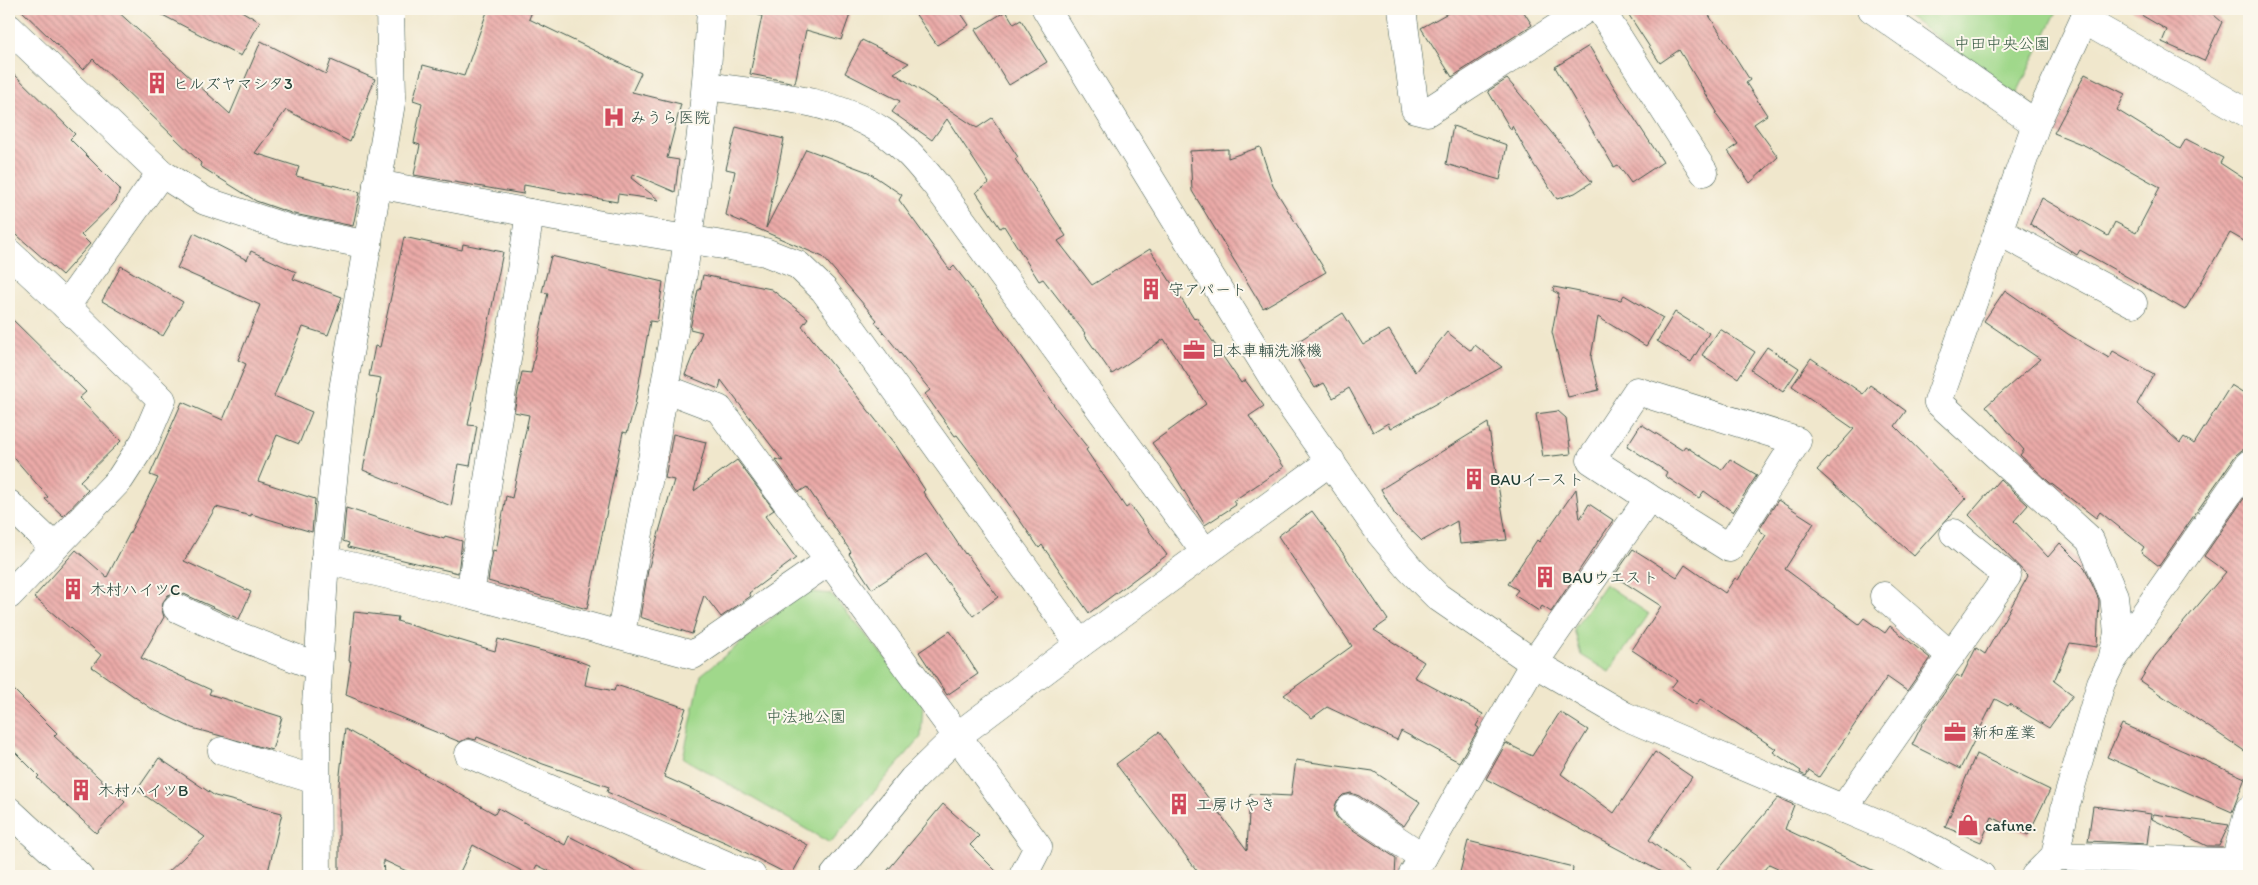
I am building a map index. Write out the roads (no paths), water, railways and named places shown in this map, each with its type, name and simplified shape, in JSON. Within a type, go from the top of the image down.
[{"type":"street","points":[[621,634],[688,240],[707,86],[711,9]]},
{"type":"street","points":[[1046,9],[1284,396],[1380,533],[1410,569],[1438,597],[1534,663],[1625,716],[1915,839],[1981,876]]},
{"type":"street","points":[[1402,9],[1415,109],[1427,112],[1586,9]]},
{"type":"street","points":[[1600,9],[1704,172]]},
{"type":"street","points":[[1872,9],[2036,124]]},
{"type":"street","points":[[317,876],[316,705],[324,560],[341,402],[392,97],[386,10]]},
{"type":"street","points":[[2112,661],[2118,633],[2114,596],[2090,540],[1938,402],[2036,124],[2086,14],[2249,114]]},
{"type":"street","points":[[9,28],[161,173],[205,201],[290,229],[368,245]]},
{"type":"street","points":[[707,86],[811,102],[848,113],[883,132],[914,158],[936,185],[1205,552]]},
{"type":"street","points":[[66,306],[161,173]]},
{"type":"street","points":[[377,184],[530,213],[765,252],[798,265],[824,290],[1080,644]]},
{"type":"street","points":[[470,594],[530,213]]},
{"type":"street","points":[[1998,231],[2133,303]]},
{"type":"street","points":[[9,254],[66,306],[162,400],[144,442],[120,479],[9,595]]},
{"type":"street","points":[[664,388],[719,408],[956,737],[1038,847],[1023,876]]},
{"type":"street","points":[[1637,391],[1798,442],[1729,548],[1649,498],[1591,460],[1637,391]]},
{"type":"street","points":[[834,876],[913,779],[956,737],[1331,461]]},
{"type":"street","points":[[2035,876],[2055,856],[2071,785],[2101,683],[2112,661],[2249,464]]},
{"type":"street","points":[[1350,809],[1418,867],[1534,663],[1649,498]]},
{"type":"street","points":[[9,504],[54,547]]},
{"type":"street","points":[[1844,809],[2008,576],[1954,532]]},
{"type":"street","points":[[324,560],[470,594],[693,655],[829,561]]},
{"type":"street","points":[[1884,596],[1951,656]]},
{"type":"street","points":[[177,608],[318,667]]},
{"type":"street","points":[[222,751],[316,780]]},
{"type":"street","points":[[469,754],[752,876]]},
{"type":"street","points":[[2055,856],[2242,862],[2249,810]]},
{"type":"street","points":[[9,811],[79,876]]},
{"type":"place","name":"ヒルズヤマシタ3","points":[[157,83]]},
{"type":"place","name":"みうら医院","points":[[614,117]]},
{"type":"place","name":"守アパート","points":[[1151,289]]},
{"type":"place","name":"日本車輛洗滌機","points":[[1194,350]]},
{"type":"place","name":"BAUイースト","points":[[1474,479]]},
{"type":"place","name":"BAUウエスト","points":[[1545,577]]},
{"type":"place","name":"木村ハイツC","points":[[73,589]]},
{"type":"place","name":"新和産業","points":[[1955,732]]},
{"type":"place","name":"木村ハイツB","points":[[81,790]]},
{"type":"place","name":"工房けやき","points":[[1179,804]]},
{"type":"place","name":"cafune.","points":[[1968,825]]},
{"type":"park label","name":"中田中央公園","points":[[2002,43]]},
{"type":"park label","name":"中法地公園","points":[[806,716]]}]
